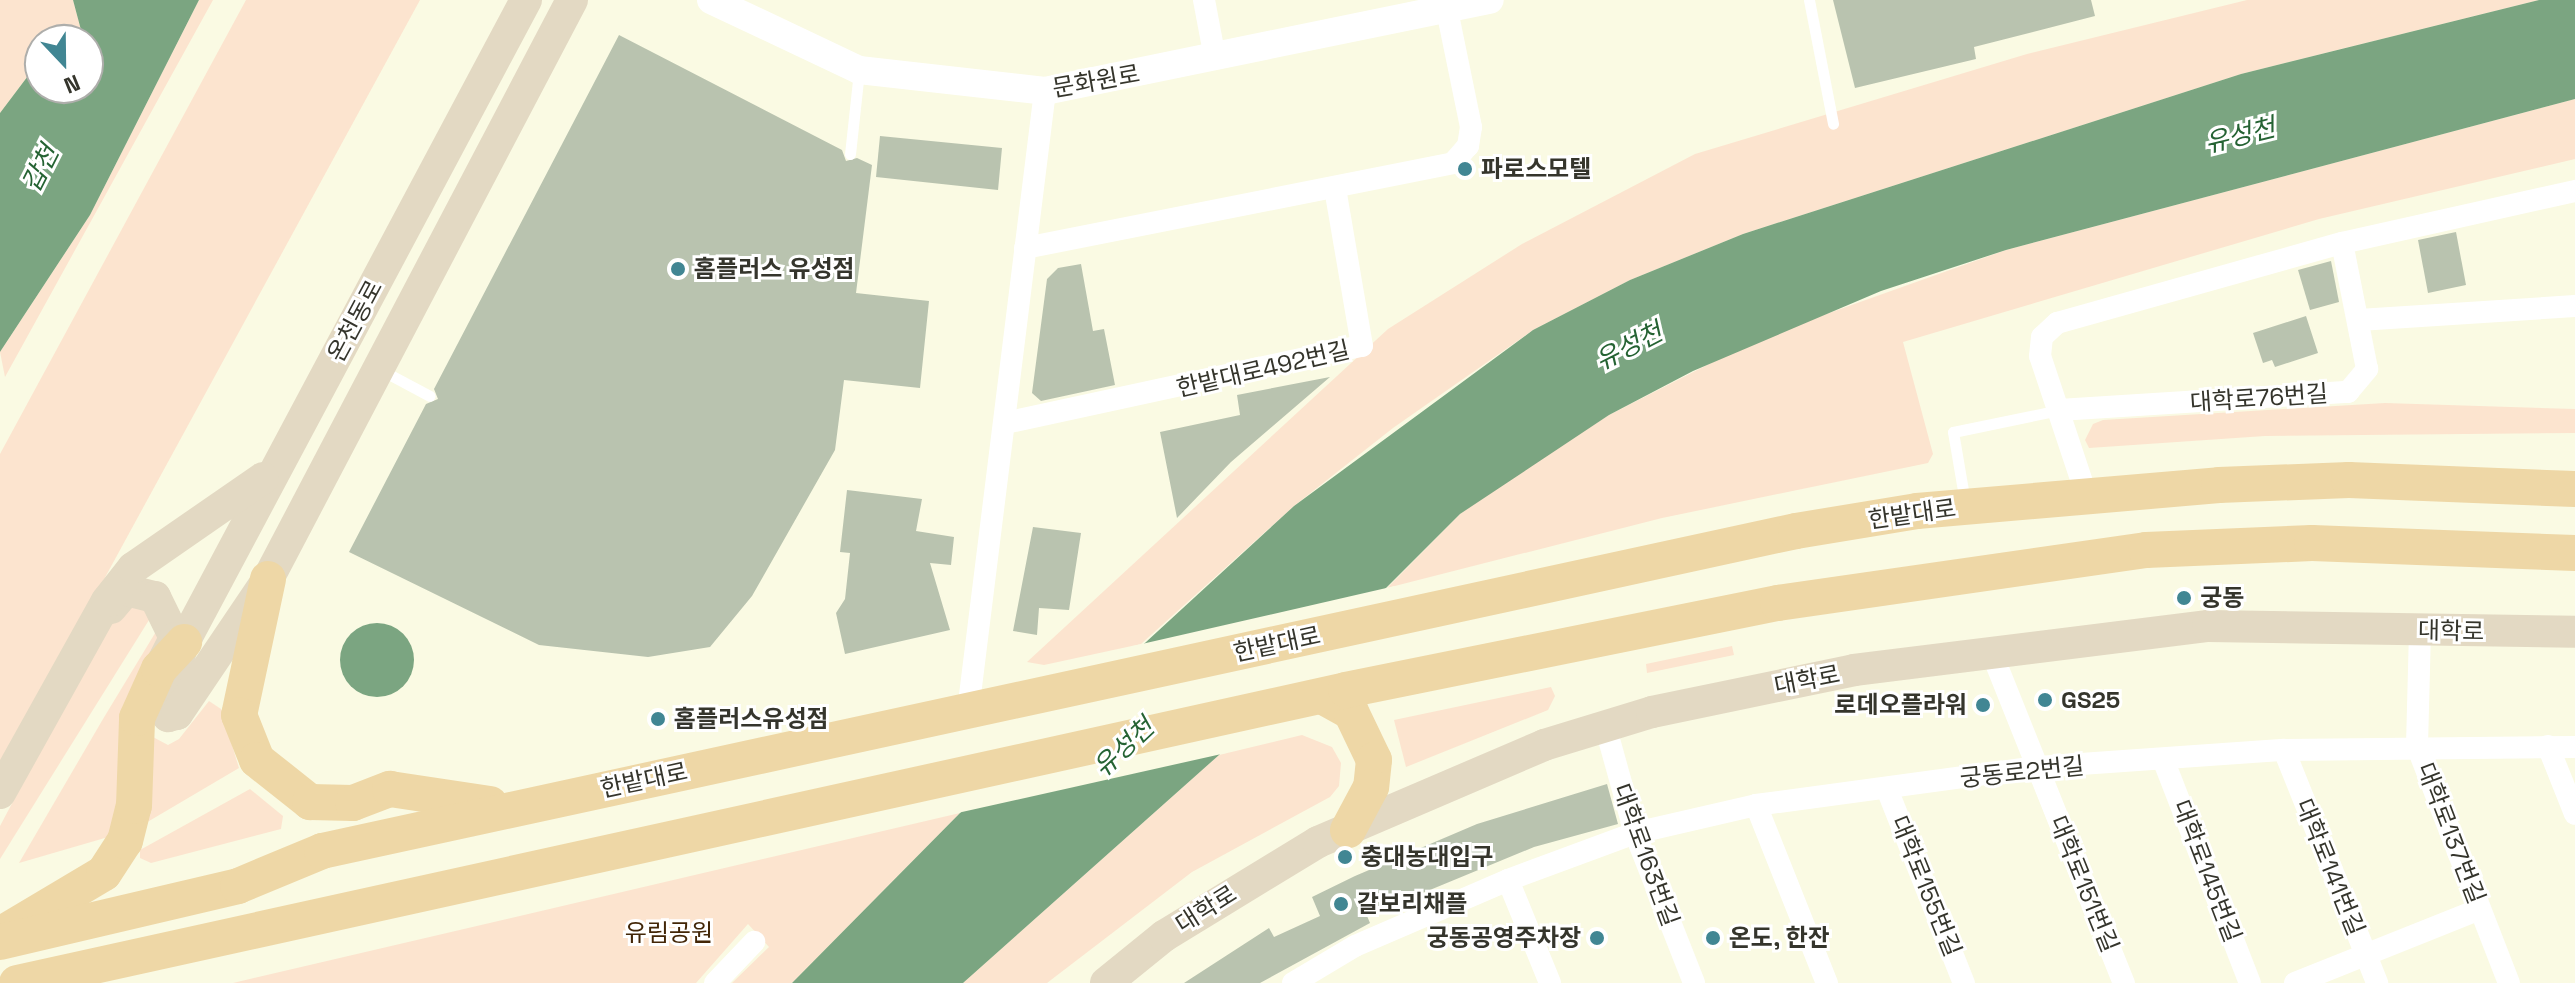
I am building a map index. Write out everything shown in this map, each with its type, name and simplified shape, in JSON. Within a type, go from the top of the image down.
[{"type":"main road","name":"온천동로","points":[[526,0],[184,642],[162,706],[168,716],[177,714],[268,579],[381,370],[572,0]]},
{"type":"main road","points":[[0,793],[88,635],[133,568],[221,513],[278,465]]},
{"type":"main road","name":"한밭대로","points":[[0,942],[238,886],[322,851],[1435,610],[1659,557],[1966,506],[2086,494],[2349,480],[2575,489]]},
{"type":"main road","points":[[17,983],[921,782],[1778,603],[2146,550],[2312,543],[2575,553]]},
{"type":"main road","points":[[268,579],[243,672],[239,715],[245,743],[282,785],[310,802],[353,803],[390,789],[515,808]]},
{"type":"main road","points":[[0,935],[104,873],[132,827],[137,718],[175,638],[166,610],[144,590],[126,590],[88,635]]},
{"type":"main road","name":"대학로","points":[[1106,983],[1234,890],[1348,830],[1459,779],[1605,725],[1854,670],[2208,626],[2575,632]]},
{"type":"main road","points":[[159,669],[184,642]]},
{"type":"main road","points":[[1334,696],[1363,728],[1374,760],[1371,787],[1348,830]]},
{"type":"street","name":"문화원로","points":[[711,0],[744,8],[859,70],[1045,91],[1490,0]]},
{"type":"street","points":[[1204,0],[1215,58]]},
{"type":"street","points":[[1025,248],[1453,163],[1468,146],[1471,127],[1447,10]]},
{"type":"street","points":[[968,711],[1045,91]]},
{"type":"street","name":"한밭대로492번길","points":[[1005,423],[1350,354],[1362,346],[1335,188]]},
{"type":"street","points":[[2086,494],[2040,356],[2042,337],[2057,323],[2342,243],[2575,191]]},
{"type":"street","name":"대학로76번길","points":[[2059,410],[2348,392],[2367,369],[2342,243]]},
{"type":"street","points":[[2359,320],[2575,306]]},
{"type":"street","name":"대학로137번길","points":[[2420,631],[2417,746],[2509,983]]},
{"type":"street","name":"대학로151번길","points":[[1991,651],[2124,983]]},
{"type":"street","name":"대학로163번길","points":[[1605,725],[1635,833],[1694,983]]},
{"type":"street","name":"궁동로2번길","points":[[1293,983],[1355,946],[1508,880],[1635,833],[1756,805],[2038,767],[2284,750],[2417,746],[2575,747]]},
{"type":"street","points":[[2548,746],[2575,814]]},
{"type":"street","name":"대학로141번길","points":[[2284,750],[2377,983]]},
{"type":"street","name":"대학로145번길","points":[[2163,759],[2250,983]]},
{"type":"street","name":"대학로155번길","points":[[1887,789],[1964,983]]},
{"type":"street","points":[[1756,805],[1827,983]]},
{"type":"street","points":[[1508,880],[1550,983]]},
{"type":"street","points":[[2295,983],[2480,909]]},
{"type":"street","points":[[715,983],[754,942]]},
{"type":"lane","points":[[1809,0],[1833,124]]},
{"type":"lane","points":[[850,154],[859,70]]},
{"type":"lane","points":[[381,370],[430,396]]},
{"type":"lane","points":[[1966,506],[1953,432],[2059,410]]},
{"type":"green space","points":[[0,0],[73,0],[79,24],[24,24],[24,81],[0,113]]},
{"type":"green space","points":[[199,0],[213,0],[5,377],[0,352],[90,215]]},
{"type":"green space","points":[[246,0],[420,0],[0,770],[0,454]]},
{"type":"green space","points":[[2247,0],[2539,0],[2241,74],[1743,234],[1630,280],[1533,330],[1393,428],[1294,506],[1141,644],[1044,665],[1027,662],[1388,329],[1522,244],[1695,154],[2027,54]]},
{"type":"green space","points":[[2575,99],[2575,159],[2319,219],[1903,342],[1933,454],[1928,463],[1662,518],[1387,588],[1460,514],[1517,473],[1609,415],[1762,337],[2006,250]]},
{"type":"green space","points":[[2385,403],[2575,409],[2575,433],[2265,436],[2089,448],[2085,440],[2093,424],[2103,420]]},
{"type":"green space","points":[[118,604],[154,612],[0,859],[0,826]]},
{"type":"green space","points":[[160,625],[122,833],[19,863],[103,719]]},
{"type":"green space","points":[[1732,646],[1734,655],[1647,673],[1646,664]]},
{"type":"green space","points":[[1551,687],[1555,696],[1548,710],[1406,767],[1394,720]]},
{"type":"green space","points":[[209,701],[221,709],[239,768],[144,824],[151,736],[168,745],[179,739]]},
{"type":"green space","points":[[1302,735],[1332,747],[1341,763],[1339,786],[1330,797],[1192,872],[1047,983],[963,983],[1219,755]]},
{"type":"green space","points":[[250,789],[283,816],[281,829],[151,863],[140,858],[140,850]]},
{"type":"green space","name":"유림공원","points":[[960,813],[792,983],[732,983],[769,947],[748,924],[696,983],[233,983]]},
{"type":"water","name":"갑천","points":[[73,0],[199,0],[90,215],[0,352],[0,113],[24,81],[24,104],[104,104],[104,24],[79,24]]},
{"type":"water","name":"유성천","points":[[2539,0],[2575,0],[2575,99],[2006,250],[1881,291],[1693,371],[1609,415],[1460,514],[1219,755],[963,983],[792,983],[960,813],[1294,506],[1533,330],[1630,280],[1743,234],[2241,74]]},
{"type":"water","points":[[377,623],[398,629],[408,639],[414,660],[408,681],[398,691],[377,697],[356,691],[346,681],[340,660],[346,639],[356,629]]},
{"type":"pier","points":[[1395,586],[1226,753],[953,814],[1133,646]]},
{"type":"building","points":[[1833,0],[2091,0],[2095,16],[1974,47],[1976,59],[1855,88]]},
{"type":"building","name":"홈플러스 유성점","points":[[619,35],[842,150],[846,161],[857,158],[872,165],[856,293],[929,301],[920,388],[844,380],[835,450],[752,596],[710,647],[648,657],[539,645],[349,552],[426,404],[438,399],[434,389]]},
{"type":"building","points":[[880,136],[1002,148],[998,190],[876,177]]},
{"type":"building","points":[[2456,232],[2466,285],[2428,293],[2418,240]]},
{"type":"building","points":[[2331,261],[2339,302],[2310,310],[2298,270]]},
{"type":"building","points":[[1081,264],[1093,331],[1104,329],[1115,385],[1041,401],[1032,393],[1047,279],[1058,268]]},
{"type":"building","points":[[2306,316],[2318,353],[2275,367],[2272,360],[2263,363],[2253,333]]},
{"type":"building","points":[[1330,377],[1231,462],[1177,518],[1160,432],[1240,415],[1237,395]]},
{"type":"building","points":[[847,490],[922,499],[916,531],[954,537],[951,565],[930,563],[950,630],[845,654],[836,613],[845,599],[850,553],[840,552]]},
{"type":"building","points":[[1033,527],[1081,533],[1069,610],[1039,608],[1037,635],[1013,631]]},
{"type":"building","points":[[1607,784],[1618,824],[1534,847],[1367,916],[1370,923],[1260,983],[1184,983],[1269,928],[1274,937],[1320,916],[1312,897],[1355,876],[1477,824]]},
{"type":"place","name":"파로스모텔","points":[[1465,169]]},
{"type":"place","name":"홈플러스 유성점","points":[[678,269]]},
{"type":"place","name":"궁동","points":[[2184,598]]},
{"type":"place","name":"GS25","points":[[2045,700]]},
{"type":"place","name":"로데오플라워","points":[[1983,705]]},
{"type":"place","name":"홈플러스유성점","points":[[658,719]]},
{"type":"place","name":"충대농대입구","points":[[1345,857]]},
{"type":"place","name":"갈보리채플","points":[[1341,904]]},
{"type":"place","name":"궁동공영주차장","points":[[1597,938]]},
{"type":"place","name":"온도, 한잔","points":[[1713,938]]}]
